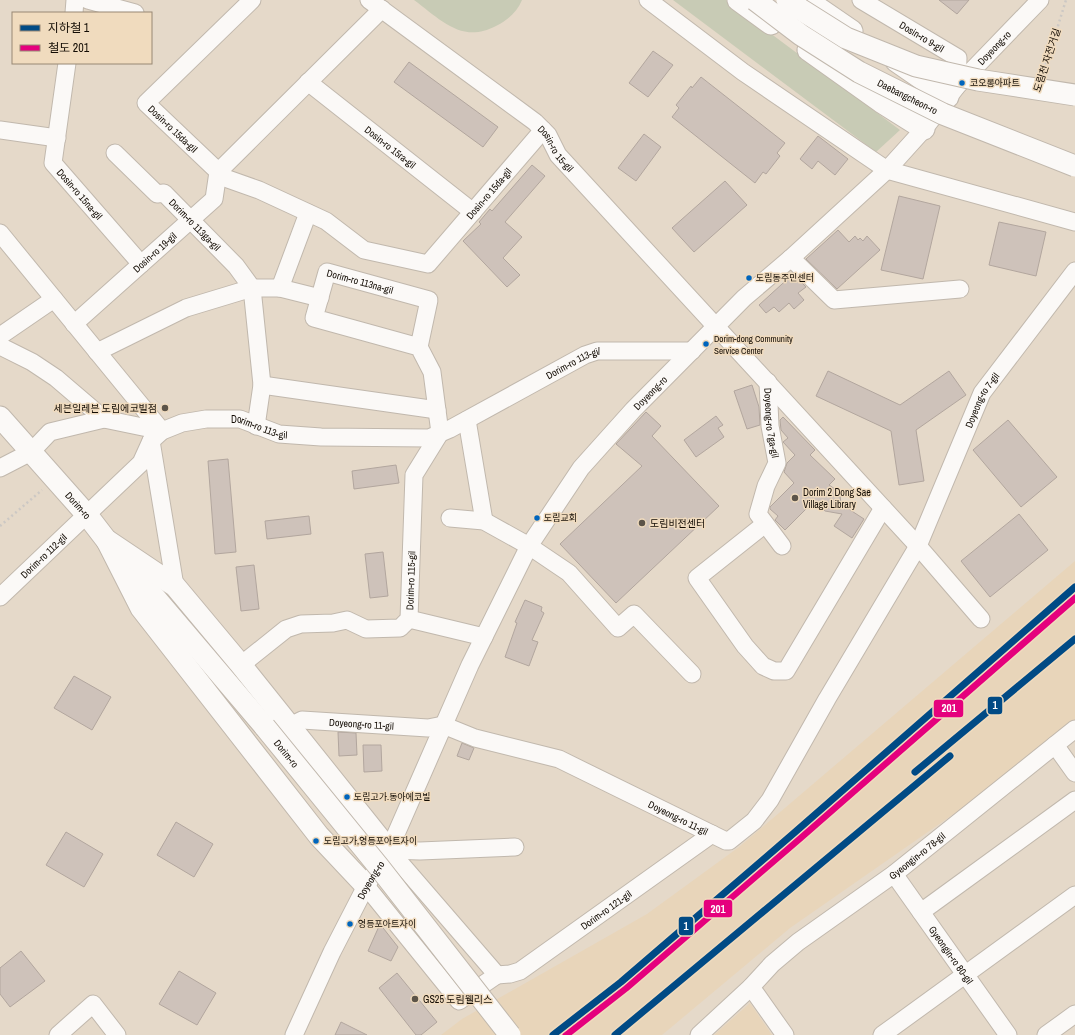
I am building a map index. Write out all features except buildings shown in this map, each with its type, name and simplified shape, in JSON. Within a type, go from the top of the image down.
[{"type":"main road","points":[[738,0],[881,102],[924,129]]},
{"type":"main road","name":"Daebangcheon-ro","points":[[755,0],[801,35],[859,72],[943,114],[1075,166]]},
{"type":"main road","points":[[787,0],[846,38],[916,66],[978,80],[1075,95]]},
{"type":"main road","points":[[807,0],[952,92]]},
{"type":"main road","name":"Dorim-ro","points":[[0,416],[87,515],[107,541],[265,727],[379,867],[510,1035]]},
{"type":"main road","points":[[107,541],[175,586],[389,850]]},
{"type":"main road","points":[[107,541],[141,608],[319,836],[366,886]]},
{"type":"main road","points":[[319,836],[330,836],[340,832],[350,825],[356,815],[357,810]]},
{"type":"street","points":[[74,12],[75,0]]},
{"type":"street","points":[[88,0],[132,12]]},
{"type":"street","name":"Dosin-ro 15da-gil","points":[[252,0],[146,103],[226,178],[259,190],[326,221],[364,250],[428,264],[544,130]]},
{"type":"street","points":[[648,0],[743,72],[887,170],[1075,222]]},
{"type":"street","name":"Dosin-ro 9-gil","points":[[861,0],[958,58],[952,92]]},
{"type":"street","name":"Doyeong-ro","points":[[294,1035],[332,952],[366,886],[389,850],[443,725],[529,546],[581,468],[633,410],[744,298],[791,258],[887,170],[924,129],[952,92],[1040,0]]},
{"type":"street","points":[[218,172],[308,82],[376,5]]},
{"type":"street","name":"Dosin-ro 15-gil","points":[[376,5],[544,130],[558,155],[716,326]]},
{"type":"street","name":"Dosin-ro 15na-gil","points":[[67,64],[53,163],[142,264]]},
{"type":"street","name":"Dosin-ro 15ra-gil","points":[[308,82],[473,212]]},
{"type":"street","points":[[0,130],[57,138]]},
{"type":"street","name":"Dorim-ro 113ga-gil","points":[[115,153],[157,194],[164,194],[236,266],[252,288]]},
{"type":"street","name":"Dosin-ro 19-gil","points":[[74,324],[214,199],[218,172]]},
{"type":"street","points":[[280,288],[308,212]]},
{"type":"street","points":[[0,233],[97,352],[157,436],[175,586]]},
{"type":"street","points":[[791,258],[834,300],[960,288]]},
{"type":"street","name":"Doyeong-ro 7-gil","points":[[918,546],[982,393],[1075,271]]},
{"type":"street","name":"Dorim-ro 113na-gil","points":[[327,272],[429,300],[419,347],[314,318],[327,272]]},
{"type":"street","points":[[252,288],[262,385],[256,426]]},
{"type":"street","points":[[97,352],[186,308],[252,288],[280,288],[320,298]]},
{"type":"street","points":[[0,336],[54,299]]},
{"type":"street","points":[[716,326],[918,546],[981,619]]},
{"type":"street","points":[[0,346],[32,362],[56,378],[104,419],[157,436]]},
{"type":"street","points":[[419,347],[432,372],[440,433]]},
{"type":"street","name":"Dorim-ro 113-gil","points":[[157,436],[182,424],[206,419],[240,419],[279,434],[321,437],[429,438],[467,420],[585,355],[597,351],[692,351]]},
{"type":"street","name":"Doyeong-ro 7ga-gil","points":[[768,382],[770,426],[777,463],[766,486],[758,514],[782,546]]},
{"type":"street","points":[[262,385],[437,410]]},
{"type":"street","points":[[0,468],[31,452],[50,432],[104,419]]},
{"type":"street","points":[[467,420],[484,521]]},
{"type":"street","name":"Dorim-ro 115-gil","points":[[241,666],[286,629],[301,624],[333,623],[348,620],[366,628],[400,628],[409,619],[414,475],[440,433]]},
{"type":"street","points":[[87,515],[142,463],[157,436]]},
{"type":"street","points":[[765,524],[697,578],[745,646],[763,666],[774,671],[786,671],[883,508]]},
{"type":"street","name":"Dorim-ro 112-gil","points":[[0,596],[87,515]]},
{"type":"street","points":[[450,518],[484,521],[529,546],[570,573],[618,628],[634,614],[692,674]]},
{"type":"street","name":"Doyeong-ro 11-gil","points":[[290,726],[302,720],[428,728],[443,725],[475,738],[559,759],[726,841],[730,841],[754,821],[770,800],[823,705],[918,546]]},
{"type":"street","points":[[409,619],[484,637]]},
{"type":"street","name":"Gyeongin-ro 78-gil","points":[[699,1035],[751,987],[772,964],[798,942],[894,874],[1075,729]]},
{"type":"street","points":[[1055,745],[1075,773]]},
{"type":"street","points":[[921,912],[1075,800]]},
{"type":"street","name":"Dorim-ro 121-gil","points":[[497,976],[520,971],[712,834]]},
{"type":"street","points":[[389,850],[420,851],[515,847]]},
{"type":"street","points":[[366,886],[459,1001],[497,976],[389,850]]},
{"type":"street","name":"Gyeongin-ro 80-gil","points":[[894,874],[1008,1035]]},
{"type":"street","points":[[882,1035],[1075,895]]},
{"type":"street","points":[[751,987],[785,1035]]},
{"type":"street","points":[[58,1035],[94,1004],[117,1035]]},
{"type":"street","points":[[1046,1035],[1075,1014]]},
{"type":"path","name":"도림천 자전거길","points":[[1041,80],[1066,0]]},
{"type":"path","points":[[0,526],[56,479]]},
{"type":"shaded area","points":[[1075,561],[1075,722],[1024,765],[790,928],[662,1035],[441,1035],[462,1019],[647,914],[739,847]]},
{"type":"shaded area","points":[[750,1003],[772,1035],[714,1035]]},
{"type":"green space","points":[[414,0],[522,0],[515,12],[504,21],[484,31],[473,32],[462,31],[452,27],[433,15]]},
{"type":"green space","points":[[673,0],[726,0],[900,130],[876,152]]},
{"type":"metro line","name":"1","points":[[553,1035],[621,982],[1075,587]]},
{"type":"metro line","name":"1","points":[[915,772],[1075,639]]},
{"type":"metro line","name":"1","points":[[615,1035],[950,756]]},
{"type":"rail line","name":"201","points":[[566,1035],[626,988],[1075,598]]},
{"type":"place","name":"코오롱아파트","points":[[962,83]]},
{"type":"place","name":"도림동주민센터","points":[[749,278]]},
{"type":"place","name":"Dorim-dong Community Service Center","points":[[706,344]]},
{"type":"place","name":"세븐일레븐 도림에코빌점","points":[[165,408]]},
{"type":"place","name":"Dorim 2 Dong Sae Village Library","points":[[795,498]]},
{"type":"place","name":"도림교회","points":[[537,518]]},
{"type":"place","name":"도림비전센터","points":[[642,523]]},
{"type":"place","name":"도림고가.동아에코빌","points":[[347,797]]},
{"type":"place","name":"도림고가,영등포아트자이","points":[[316,841]]},
{"type":"place","name":"영등포아트자이","points":[[350,924]]},
{"type":"place","name":"GS25 도림웰리스","points":[[415,999]]}]
